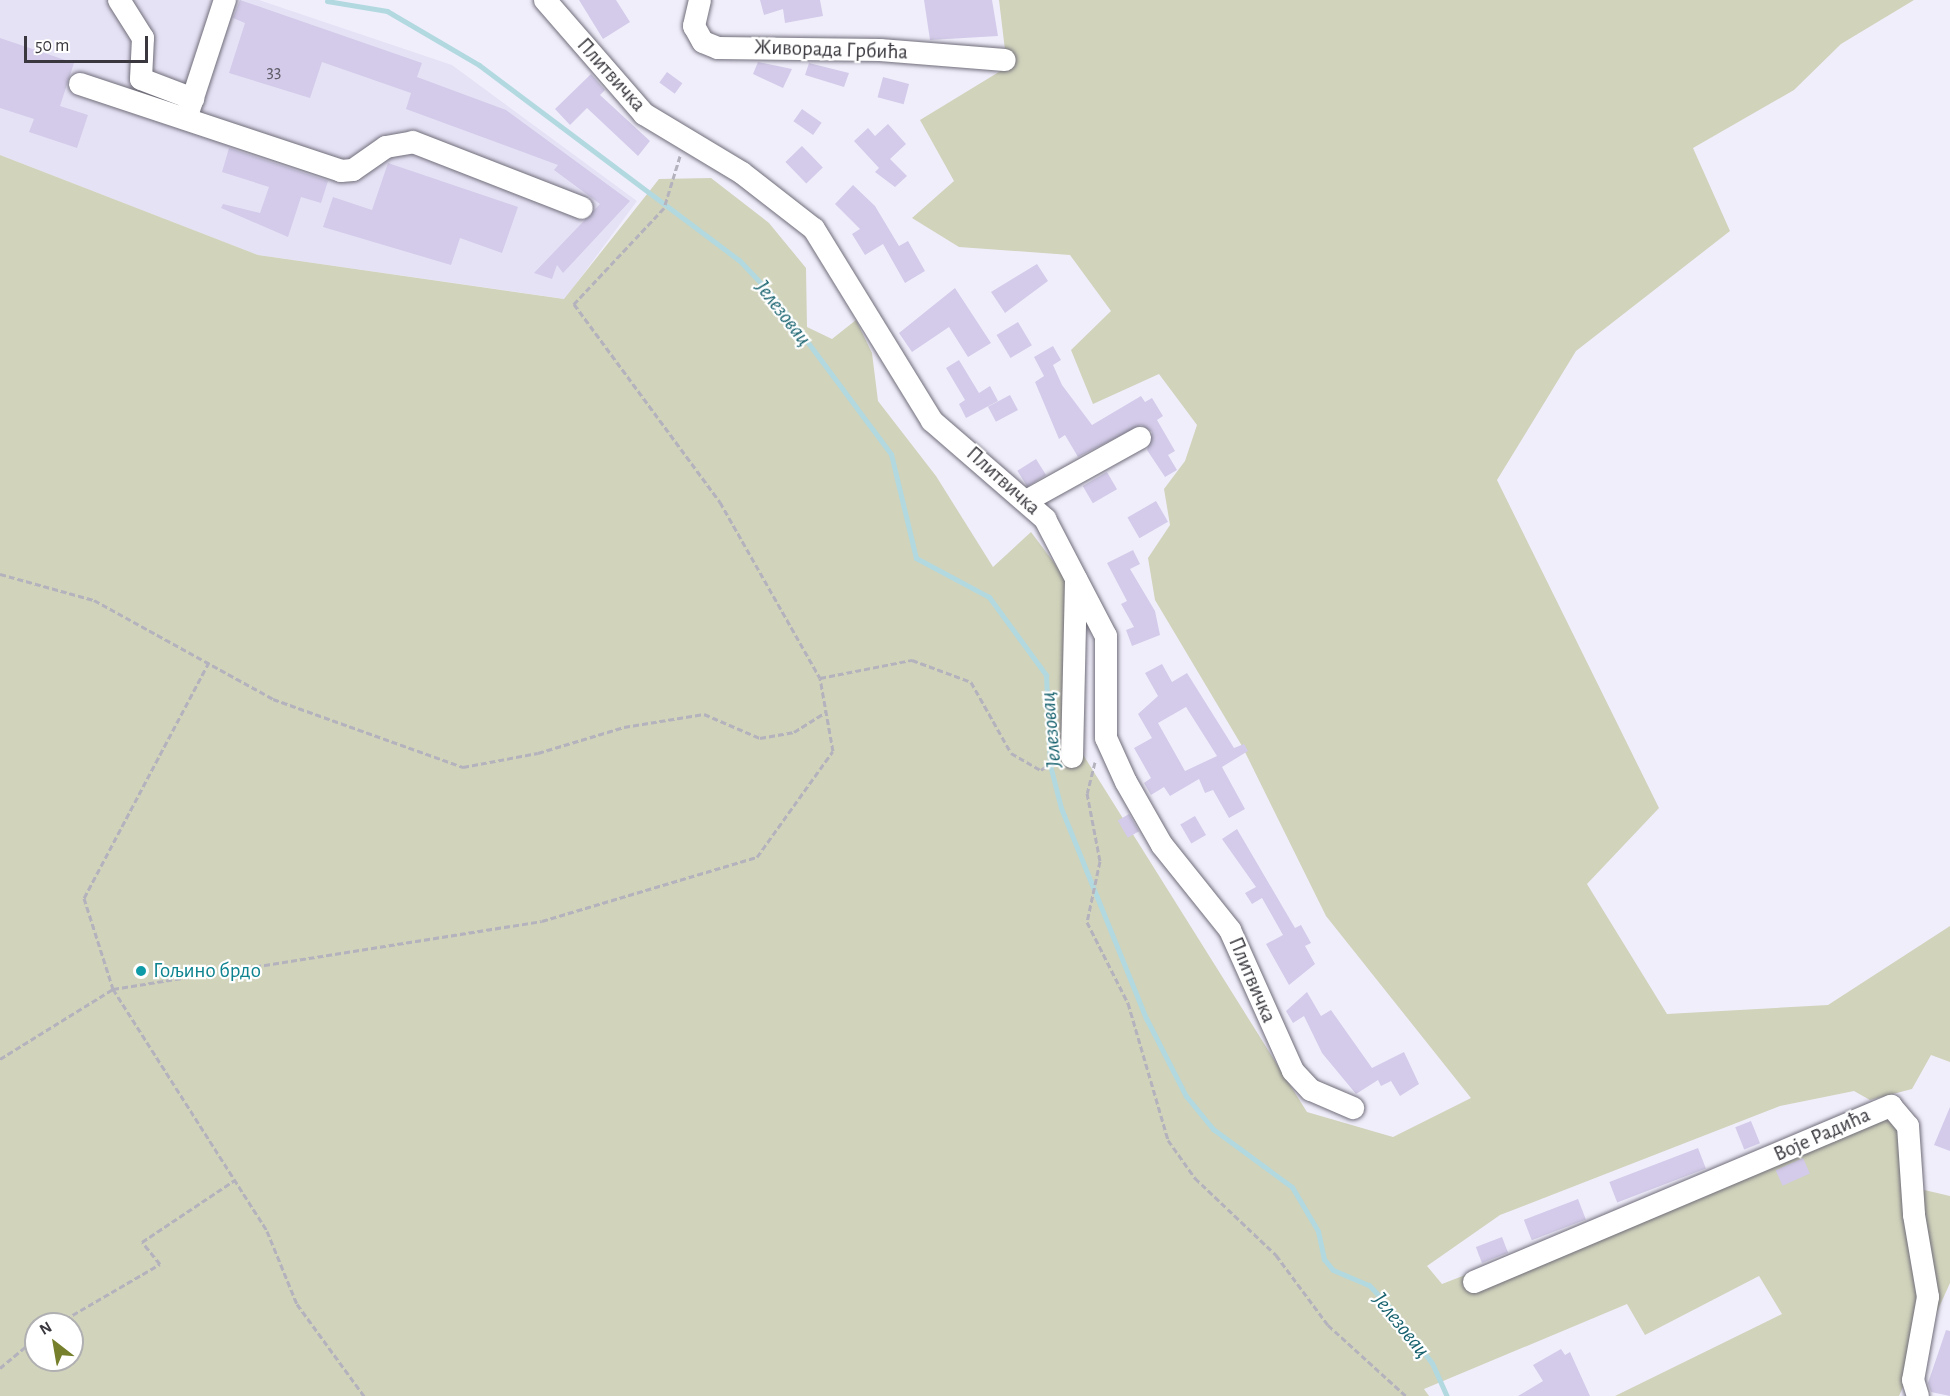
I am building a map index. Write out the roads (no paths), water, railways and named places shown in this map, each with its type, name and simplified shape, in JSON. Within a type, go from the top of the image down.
[{"type":"street","points":[[119,0],[143,38],[141,79],[190,108],[341,171],[353,170],[386,147],[413,142],[582,208]]},
{"type":"street","name":"Плитвичка","points":[[546,0],[630,102],[685,140],[765,189],[814,229],[932,421],[1028,500],[1055,533],[1106,636],[1106,738],[1156,836],[1230,930],[1293,1071],[1311,1090],[1353,1108]]},
{"type":"street","name":"Живорада Грбића","points":[[700,0],[694,26],[704,42],[718,48],[880,50],[1005,60]]},
{"type":"street","points":[[190,108],[224,4]]},
{"type":"street","points":[[80,84],[190,108]]},
{"type":"street","points":[[1028,500],[1140,438]]},
{"type":"street","points":[[1072,749],[1076,572]]},
{"type":"street","name":"Воје Радића","points":[[1474,1282],[1891,1106],[1908,1126],[1912,1197],[1928,1297],[1913,1380],[1918,1396]]},
{"type":"waterway","name":"Јелезовац","points":[[327,1],[387,11],[479,65],[739,260],[774,297],[891,454],[916,558],[989,597],[1046,675],[1050,765],[1061,808],[1146,1018],[1186,1096],[1213,1129],[1292,1187],[1318,1231],[1324,1259],[1333,1270],[1369,1285],[1387,1304],[1432,1363],[1447,1396]]},
{"type":"place","name":"Гољино брдо","points":[[141,971]]}]
